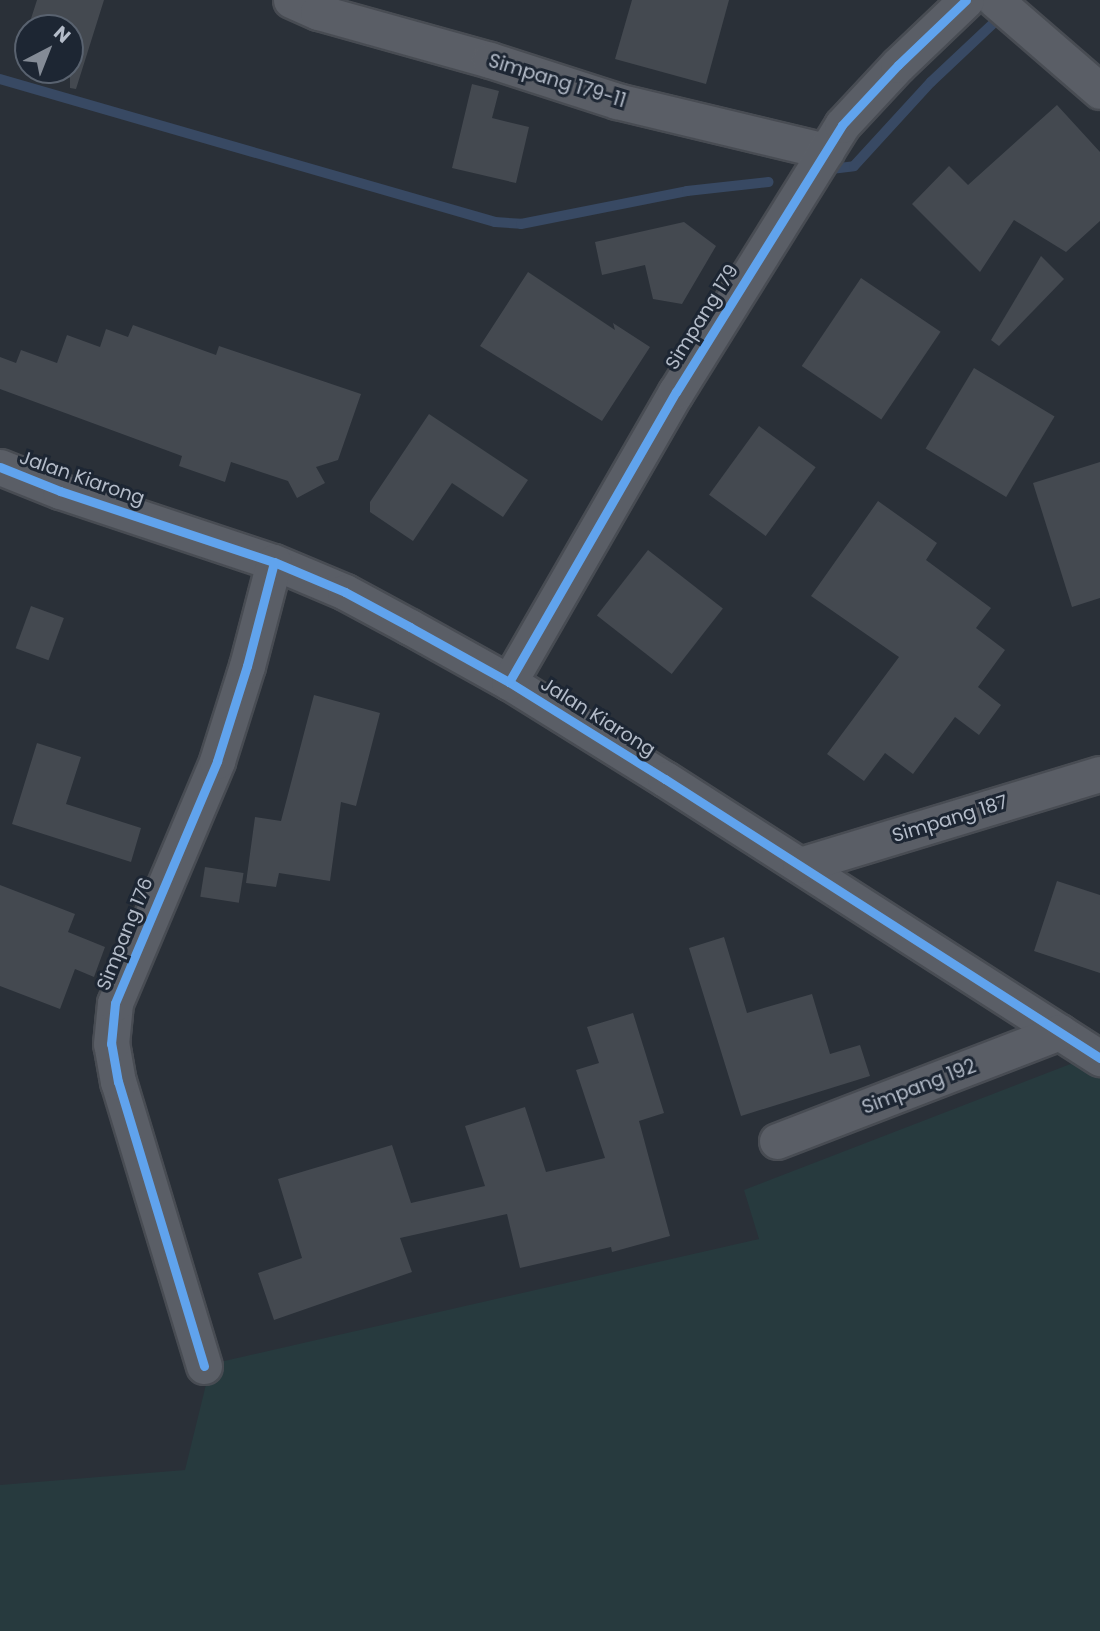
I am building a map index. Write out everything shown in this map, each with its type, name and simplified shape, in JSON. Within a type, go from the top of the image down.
[{"type":"street","name":"Simpang 179-11","points":[[291,0],[318,12],[490,60],[617,101],[825,151]]},
{"type":"street","name":"Simpang 179","points":[[509,682],[676,392],[842,125],[898,65],[966,0]]},
{"type":"street","points":[[995,0],[1100,91]]},
{"type":"street","name":"Jalan Kiarong","points":[[0,467],[60,491],[274,562],[345,592],[509,682],[1100,1058]]},
{"type":"street","name":"Simpang 176","points":[[204,1366],[118,1082],[111,1044],[115,1003],[217,761],[247,666],[274,562]]},
{"type":"street","name":"Simpang 187","points":[[800,865],[1100,774]]},
{"type":"street","name":"Simpang 192","points":[[777,1141],[1060,1032]]},
{"type":"green space","points":[[1086,1058],[1100,1068],[1100,1631],[0,1631],[0,1485],[185,1470],[211,1364],[759,1239],[744,1190]]},
{"type":"building","points":[[37,0],[104,0],[84,64],[84,14],[32,14]]},
{"type":"building","points":[[632,0],[729,0],[706,84],[615,59]]},
{"type":"building","points":[[70,84],[78,84],[76,89],[70,88]]},
{"type":"building","points":[[472,84],[499,91],[492,118],[529,127],[516,183],[452,168]]},
{"type":"building","points":[[1057,105],[1100,152],[1100,221],[1066,252],[1014,220],[980,272],[912,204],[949,166],[968,185]]},
{"type":"building","points":[[684,222],[716,246],[682,304],[653,299],[645,265],[602,275],[595,242]]},
{"type":"building","points":[[1041,256],[1064,279],[999,346],[991,340]]},
{"type":"building","points":[[528,272],[615,330],[613,323],[650,347],[602,421],[480,346]]},
{"type":"building","points":[[861,278],[941,332],[881,420],[802,366]]},
{"type":"building","points":[[133,325],[216,355],[219,346],[361,394],[338,460],[316,467],[325,483],[297,498],[288,481],[231,462],[225,482],[179,466],[182,456],[0,389],[0,357],[16,363],[21,350],[57,363],[67,335],[100,347],[106,329],[128,337]]},
{"type":"building","points":[[974,368],[1055,416],[1006,497],[926,449]]},
{"type":"building","points":[[429,414],[528,480],[503,517],[452,483],[413,541],[370,512],[370,502]]},
{"type":"building","points":[[759,426],[816,467],[766,536],[709,495]]},
{"type":"building","points":[[1100,462],[1100,598],[1072,607],[1033,483]]},
{"type":"building","points":[[878,501],[937,543],[926,560],[991,608],[976,628],[1005,650],[978,687],[1001,705],[979,735],[955,717],[913,774],[885,753],[864,781],[827,754],[899,657],[811,596]]},
{"type":"building","points":[[648,550],[723,608],[672,674],[597,615]]},
{"type":"building","points":[[31,606],[64,618],[48,660],[16,648]]},
{"type":"building","points":[[314,695],[380,713],[356,806],[341,802],[330,881],[279,873],[276,887],[246,883],[255,817],[281,821]]},
{"type":"building","points":[[37,743],[81,757],[66,804],[141,828],[131,862],[12,824]]},
{"type":"building","points":[[205,867],[244,873],[239,903],[200,897]]},
{"type":"building","points":[[1057,881],[1100,895],[1100,973],[1034,951]]},
{"type":"building","points":[[0,885],[75,914],[68,932],[105,947],[94,977],[75,969],[60,1009],[0,986]]},
{"type":"building","points":[[724,937],[747,1013],[812,994],[830,1054],[860,1045],[870,1076],[741,1116],[689,948]]},
{"type":"building","points":[[633,1013],[664,1113],[639,1121],[670,1236],[612,1252],[611,1247],[520,1268],[507,1214],[400,1238],[412,1272],[274,1320],[258,1273],[302,1258],[278,1179],[392,1145],[411,1203],[485,1186],[465,1126],[525,1107],[546,1172],[605,1158],[576,1070],[599,1063],[587,1027]]},
{"type":"waterway","points":[[831,169],[854,166],[931,82],[1002,15]]},
{"type":"waterway","points":[[0,79],[495,222],[521,224],[687,191],[769,182]]},
{"type":"cycle path","points":[[509,682],[676,392],[842,125],[898,65],[966,0]]},
{"type":"cycle path","points":[[0,467],[60,491],[274,562],[345,592],[509,682],[1100,1058]]},
{"type":"cycle path","points":[[204,1366],[118,1082],[111,1044],[115,1003],[217,761],[247,666],[274,562]]}]
